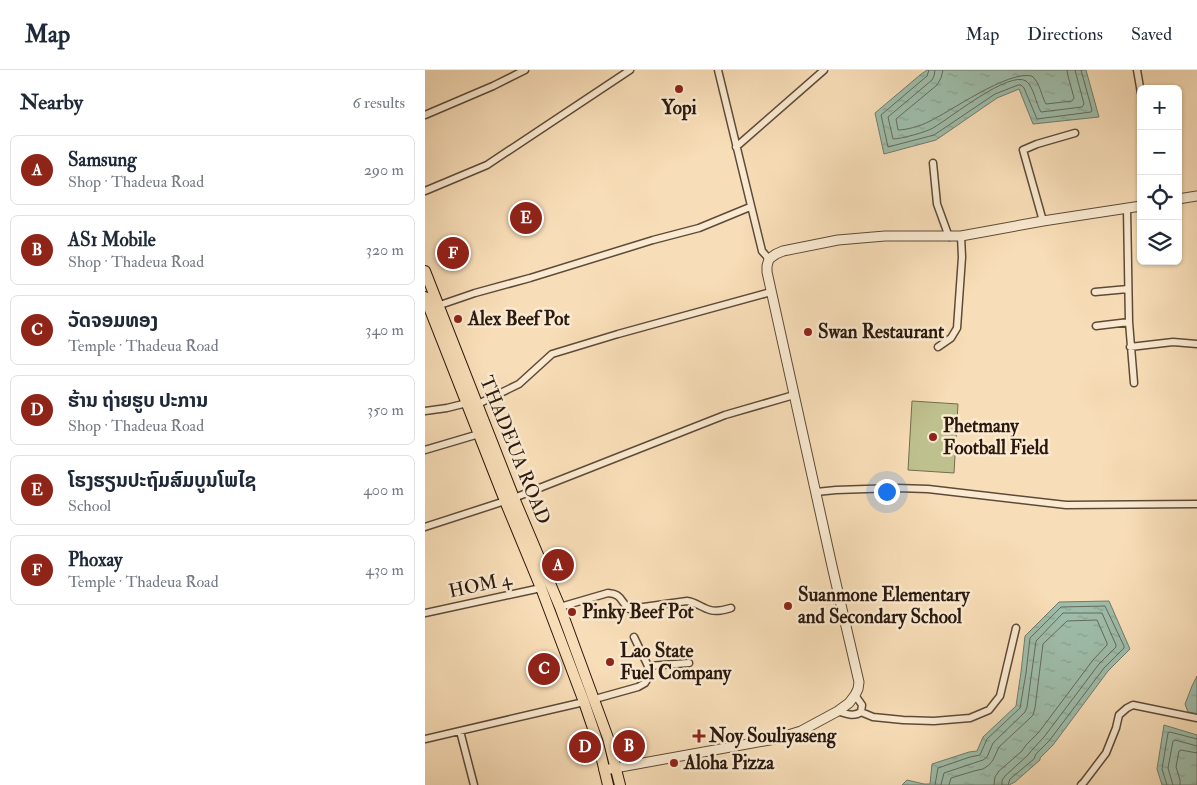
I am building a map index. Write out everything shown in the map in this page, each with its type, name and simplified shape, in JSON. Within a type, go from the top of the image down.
[{"type":"main road","name":"THADEUA ROAD","points":[[425,271],[435,307],[510,500],[541,588],[589,701],[609,738],[620,785]]},
{"type":"main road","name":"THADEUA ROAD","points":[[425,297],[435,307]]},
{"type":"main road","name":"THADEUA ROAD","points":[[435,307],[430,320],[472,404],[479,434],[560,607],[589,701],[608,785]]},
{"type":"street","points":[[425,115],[525,70]]},
{"type":"street","points":[[425,191],[487,166],[630,70]]},
{"type":"street","points":[[717,70],[762,251],[769,259]]},
{"type":"street","points":[[736,147],[824,70]]},
{"type":"street","points":[[1137,70],[1140,85]]},
{"type":"street","points":[[1043,221],[1023,150],[1075,133]]},
{"type":"street","points":[[933,163],[937,204],[949,236]]},
{"type":"street","points":[[1182,199],[1197,196]]},
{"type":"street","points":[[435,307],[475,293],[699,228],[751,207]]},
{"type":"street","points":[[604,770],[775,739],[801,732],[839,711],[849,703],[858,689],[859,682],[771,292],[767,272],[769,259],[783,251],[838,240],[885,236],[961,236],[1137,207]]},
{"type":"street","points":[[1127,208],[1129,322],[1134,383]]},
{"type":"street","points":[[938,347],[951,338],[957,328],[962,256],[961,236]]},
{"type":"street","points":[[1095,292],[1129,289]]},
{"type":"street","points":[[425,410],[472,404],[519,384],[552,354],[771,292]]},
{"type":"street","points":[[1096,326],[1129,322]]},
{"type":"street","points":[[1130,347],[1173,342],[1197,344]]},
{"type":"street","points":[[425,527],[510,500],[725,415],[794,395]]},
{"type":"street","points":[[425,450],[479,434]]},
{"type":"street","points":[[815,492],[896,488],[928,489],[1066,505],[1197,504]]},
{"type":"street","name":"HOM 4","points":[[425,613],[541,588]]},
{"type":"street","points":[[560,607],[614,594],[619,596],[625,606],[629,608],[687,601],[699,604],[709,610],[717,611],[731,608]]},
{"type":"street","points":[[839,711],[851,715],[857,715],[861,712],[873,716],[903,720],[934,721],[970,718],[989,710],[1000,696],[1016,628]]},
{"type":"street","points":[[425,739],[589,701],[645,683],[648,678],[648,666],[634,637]]},
{"type":"street","points":[[648,666],[689,663]]},
{"type":"street","points":[[855,695],[862,705],[861,712]]},
{"type":"street","points":[[1081,785],[1106,753],[1119,715],[1127,708],[1133,705],[1197,718]]},
{"type":"street","points":[[460,732],[474,785]]},
{"type":"green space","name":"Phetmany Football Field","points":[[912,401],[958,404],[954,473],[908,470]]},
{"type":"water","points":[[927,70],[1086,70],[1099,117],[1033,124],[1019,89],[997,98],[936,140],[884,154],[875,113]]},
{"type":"water","points":[[1109,601],[1130,649],[1108,671],[1040,760],[1009,785],[902,785],[907,780],[930,784],[932,764],[977,751],[983,737],[1016,706],[1025,636],[1059,602]]},
{"type":"water","points":[[1197,676],[1197,714],[1188,712],[1185,704]]},
{"type":"water","points":[[1164,725],[1197,735],[1197,785],[1162,785],[1157,769]]},
{"type":"place","name":"Yopi","points":[[679,89]]},
{"type":"place","name":"ໂຮງຮຽນປະຖົມສົມບູນໂພໄຊ","points":[[526,218]]},
{"type":"place","name":"Phoxay","points":[[453,253]]},
{"type":"place","name":"Alex Beef Pot","points":[[458,319]]},
{"type":"place","name":"Swan Restaurant","points":[[808,332]]},
{"type":"place","name":"Phetmany Football Field","points":[[933,437]]},
{"type":"place","name":"Samsung","points":[[558,565]]},
{"type":"place","name":"Suanmone Elementary and Secondary School","points":[[788,606]]},
{"type":"place","name":"Pinky Beef Pot","points":[[572,612]]},
{"type":"place","name":"Lao State Fuel Company","points":[[610,662]]},
{"type":"place","name":"ວັດຈອມທອງ","points":[[544,669]]},
{"type":"place","name":"Noy Souliyaseng","points":[[699,736]]},
{"type":"place","name":"AS1 Mobile","points":[[629,746]]},
{"type":"place","name":"ຮ້ານ ຖ່າຍຮູບ ປະການ","points":[[585,747]]},
{"type":"place","name":"Aloha Pizza","points":[[674,763]]}]
